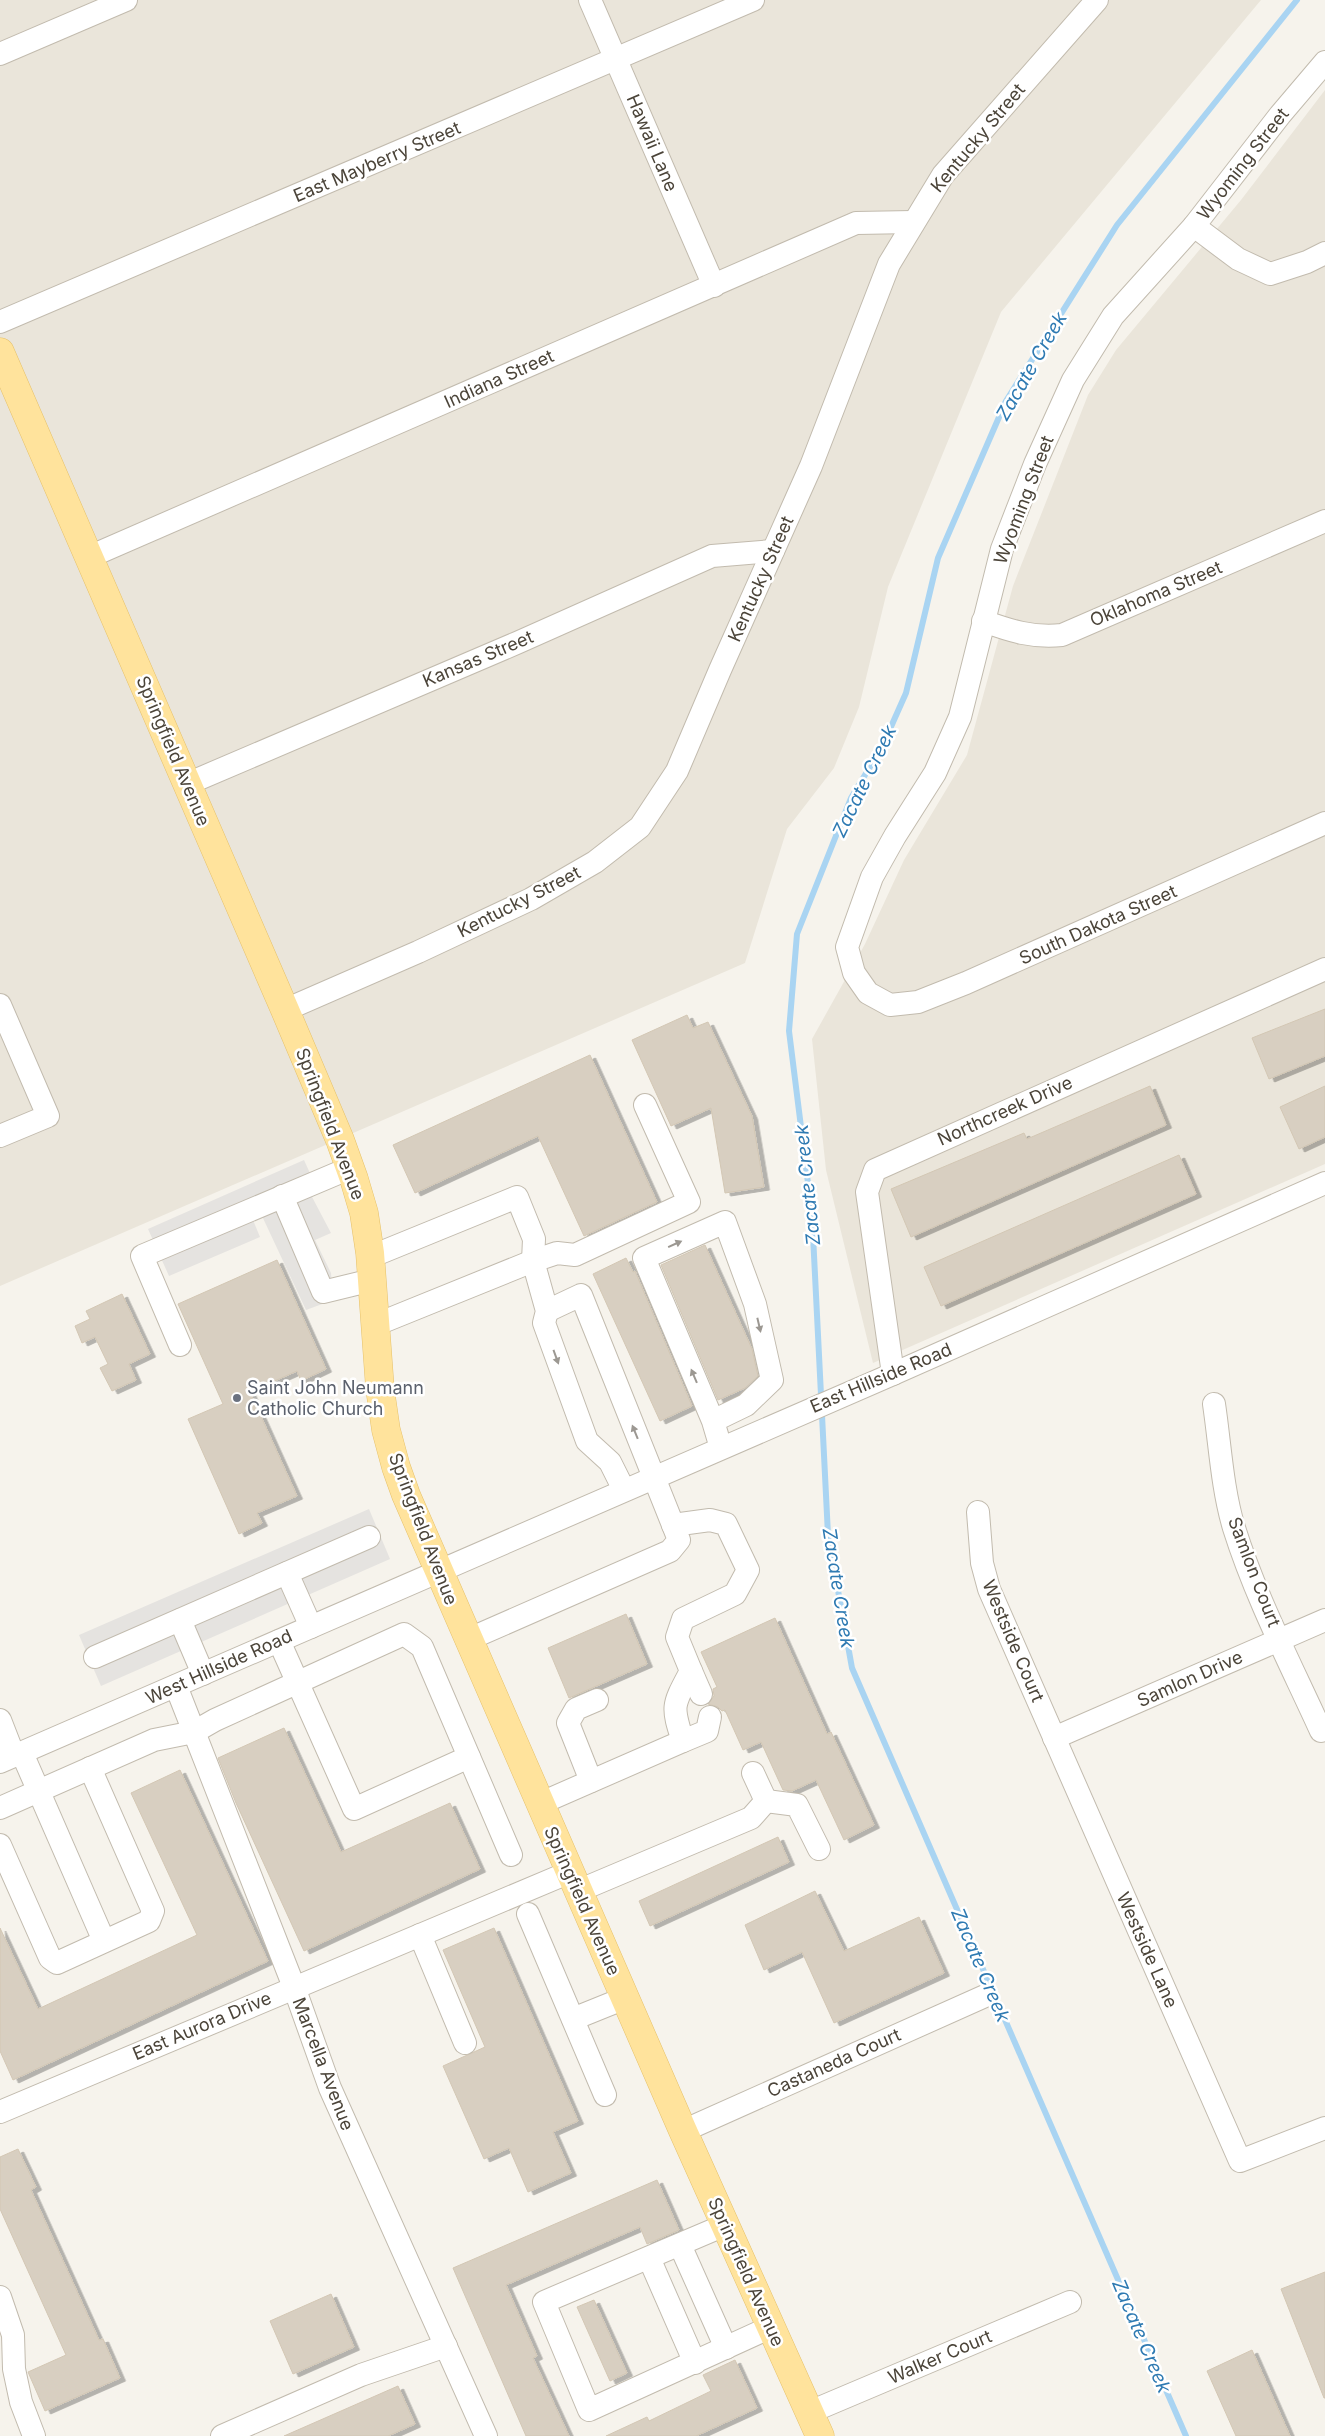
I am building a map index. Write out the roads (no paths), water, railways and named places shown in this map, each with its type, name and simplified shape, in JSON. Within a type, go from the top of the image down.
[{"type":"main road","name":"Springfield Avenue","points":[[0,352],[285,1010],[350,1168],[364,1213],[371,1269],[380,1389],[386,1430],[396,1467],[437,1572],[725,2225],[815,2424]]},
{"type":"street","points":[[0,54],[126,0]]},
{"type":"street","name":"Hawaii Lane","points":[[590,0],[714,286]]},
{"type":"street","name":"East Mayberry Street","points":[[0,322],[753,0]]},
{"type":"street","name":"Kentucky Street","points":[[285,1010],[418,952],[532,899],[595,862],[640,827],[677,771],[772,551],[811,466],[889,264],[943,175],[1098,0]]},
{"type":"street","name":"Wyoming Street","points":[[868,993],[854,973],[847,947],[872,877],[935,773],[960,717],[1002,549],[1034,464],[1073,380],[1113,316],[1194,226],[1280,115],[1325,62]]},
{"type":"street","name":"Indiana Street","points":[[89,557],[856,223],[913,222]]},
{"type":"street","points":[[1194,226],[1238,259],[1270,274],[1307,262],[1325,253]]},
{"type":"street","name":"Oklahoma Street","points":[[983,621],[1018,633],[1042,637],[1062,635],[1325,521]]},
{"type":"street","name":"Kansas Street","points":[[187,784],[519,642],[712,556],[772,551]]},
{"type":"street","name":"South Dakota Street","points":[[868,993],[890,1005],[918,1002],[966,984],[1325,823]]},
{"type":"street","name":"Northcreek Drive","points":[[893,1374],[867,1192],[875,1170],[1325,969]]},
{"type":"street","points":[[0,1006],[48,1116],[0,1136]]},
{"type":"street","points":[[375,1325],[533,1261],[557,1253],[575,1255],[689,1202],[645,1105]]},
{"type":"street","points":[[180,1345],[142,1256],[350,1168]]},
{"type":"street","name":"East Hillside Road","points":[[437,1572],[850,1391],[893,1374],[1325,1183]]},
{"type":"street","points":[[282,1196],[322,1292],[517,1197],[534,1239],[533,1261],[547,1311],[544,1323],[587,1441],[610,1462],[624,1490]]},
{"type":"street","points":[[713,1421],[746,1405],[772,1380],[755,1304],[725,1222],[644,1258],[713,1421],[720,1448]]},
{"type":"street","points":[[467,1640],[670,1551],[679,1540],[581,1295],[547,1311]]},
{"type":"street","name":"Samlon Court","points":[[1214,1404],[1226,1490],[1234,1527],[1246,1563],[1321,1732]]},
{"type":"street","name":"Westside Court","points":[[978,1512],[982,1563],[988,1588],[1054,1738]]},
{"type":"street","points":[[673,1525],[710,1520],[726,1524],[748,1570],[735,1594],[684,1619],[677,1637],[702,1694]]},
{"type":"street","points":[[95,1656],[369,1537]]},
{"type":"street","name":"West Hillside Road","points":[[12,1757],[437,1572]]},
{"type":"street","points":[[287,1573],[311,1627]]},
{"type":"street","points":[[180,1620],[203,1674]]},
{"type":"street","name":"Samlon Drive","points":[[1054,1738],[1325,1620]]},
{"type":"street","points":[[0,1808],[154,1740],[194,1732],[215,1720],[404,1634],[422,1647],[511,1855]]},
{"type":"street","points":[[280,1641],[296,1683],[354,1809],[469,1757]]},
{"type":"street","points":[[683,1741],[674,1714],[677,1698],[691,1671]]},
{"type":"street","name":"Marcella Avenue","points":[[176,1686],[294,1988],[330,2088],[485,2436]]},
{"type":"street","points":[[592,1781],[568,1723],[576,1709],[597,1700]]},
{"type":"street","points":[[539,1804],[707,1731],[710,1717]]},
{"type":"street","points":[[0,1720],[12,1757],[38,1791],[104,1941]]},
{"type":"street","name":"Westside Lane","points":[[1054,1738],[1240,2161],[1325,2128]]},
{"type":"street","points":[[0,1845],[50,1958],[56,1962],[149,1921],[153,1910],[90,1768]]},
{"type":"street","points":[[753,1773],[766,1801],[797,1805],[819,1849]]},
{"type":"street","name":"East Aurora Drive","points":[[0,2112],[420,1935],[751,1818],[766,1801]]},
{"type":"street","points":[[528,1914],[606,2095]]},
{"type":"street","points":[[420,1935],[465,2043]]},
{"type":"street","name":"Castaneda Court","points":[[683,2130],[985,1996]]},
{"type":"street","points":[[573,2019],[625,1998]]},
{"type":"street","points":[[725,2225],[544,2302],[589,2410],[771,2327]]},
{"type":"street","points":[[680,2245],[726,2348]]},
{"type":"street","points":[[649,2258],[694,2363]]},
{"type":"street","points":[[0,2297],[13,2335],[14,2369],[21,2402],[34,2436]]},
{"type":"street","name":"Walker Court","points":[[815,2424],[1070,2302]]},
{"type":"street","points":[[222,2436],[361,2375],[446,2346]]},
{"type":"waterway","name":"Zacate Creek","points":[[1186,2436],[852,1668],[828,1535],[812,1215],[789,1031],[797,934],[851,798],[882,747],[906,693],[938,558],[1006,401],[1117,225],[1297,0]]},
{"type":"place","name":"Saint John Neumann Catholic Church","points":[[237,1398]]}]
